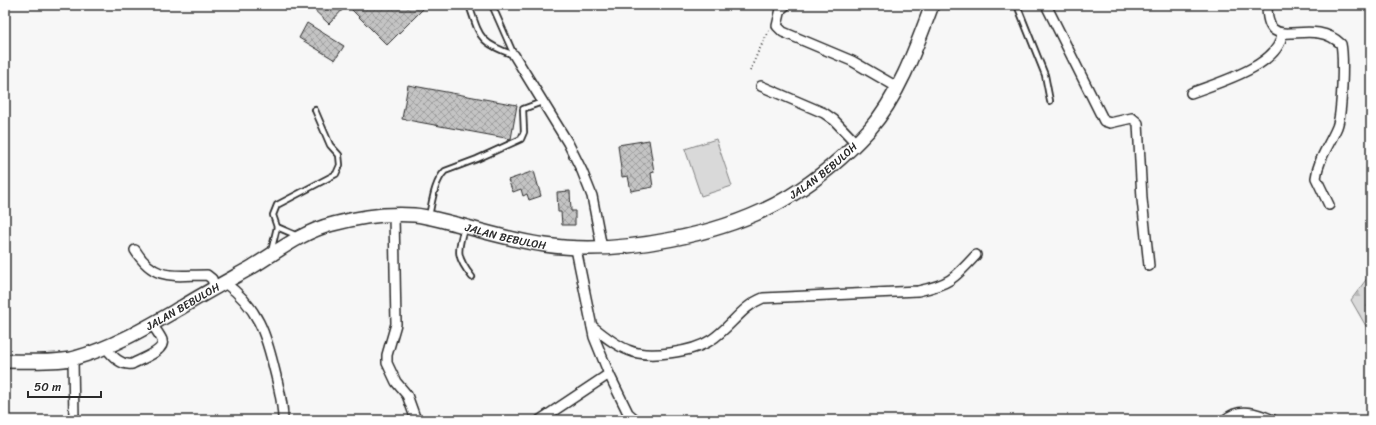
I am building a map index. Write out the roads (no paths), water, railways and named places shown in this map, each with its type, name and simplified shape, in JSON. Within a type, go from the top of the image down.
[{"type":"main road","name":"JALAN BEBULOH","points":[[5,361],[73,359],[124,340],[271,256],[302,236],[330,224],[361,218],[394,215],[428,217],[537,244],[576,248],[602,248],[649,245],[707,230],[748,217],[776,204],[804,187],[856,143],[870,129],[886,107],[910,61],[932,5]]},
{"type":"street","points":[[786,5],[781,9],[777,26],[790,36],[814,44],[852,61],[897,87]]},
{"type":"street","points":[[1046,5],[1104,122],[1110,123],[1132,118],[1138,123],[1142,199],[1149,266]]},
{"type":"street","points":[[1267,5],[1270,25],[1274,30],[1282,34],[1302,32],[1324,33],[1341,44],[1344,56],[1338,122],[1323,155],[1316,178],[1329,205]]},
{"type":"street","points":[[1191,93],[1237,75],[1271,57],[1280,45],[1282,34]]},
{"type":"street","points":[[514,55],[568,143],[582,170],[592,196],[602,248]]},
{"type":"street","points":[[761,86],[824,114],[834,120],[856,143]]},
{"type":"street","points":[[394,215],[396,324],[387,355],[387,363],[396,382],[407,395],[416,420]]},
{"type":"street","points":[[576,248],[594,337],[609,374],[628,413],[636,420]]},
{"type":"street","points":[[135,250],[142,261],[152,269],[164,275],[183,277],[206,275],[220,285],[236,291],[256,315],[262,327],[268,344],[283,404],[283,420]]},
{"type":"street","points":[[592,326],[617,344],[637,353],[651,354],[683,350],[710,341],[748,307],[763,298],[918,291],[940,286],[956,277],[976,254]]},
{"type":"street","points":[[105,347],[120,362],[127,365],[138,361],[158,350],[162,346],[162,341],[152,324]]},
{"type":"street","points":[[73,359],[74,420]]},
{"type":"street","points":[[540,420],[609,374]]},
{"type":"street","points":[[1225,420],[1230,415],[1240,412],[1258,414],[1273,420]]},
{"type":"lane","points":[[469,5],[480,36],[484,41],[514,55]]},
{"type":"lane","points":[[492,5],[514,55]]},
{"type":"lane","points":[[1017,5],[1045,74],[1050,101]]},
{"type":"lane","points":[[428,217],[441,175],[444,171],[477,160],[521,139],[524,132],[523,108],[542,102]]},
{"type":"lane","points":[[271,256],[277,227],[273,215],[277,205],[336,174],[339,170],[339,155],[330,145],[315,110]]},
{"type":"lane","points":[[464,226],[458,248],[459,256],[465,268],[472,277]]},
{"type":"lane","points":[[277,227],[294,235],[302,236]]}]
